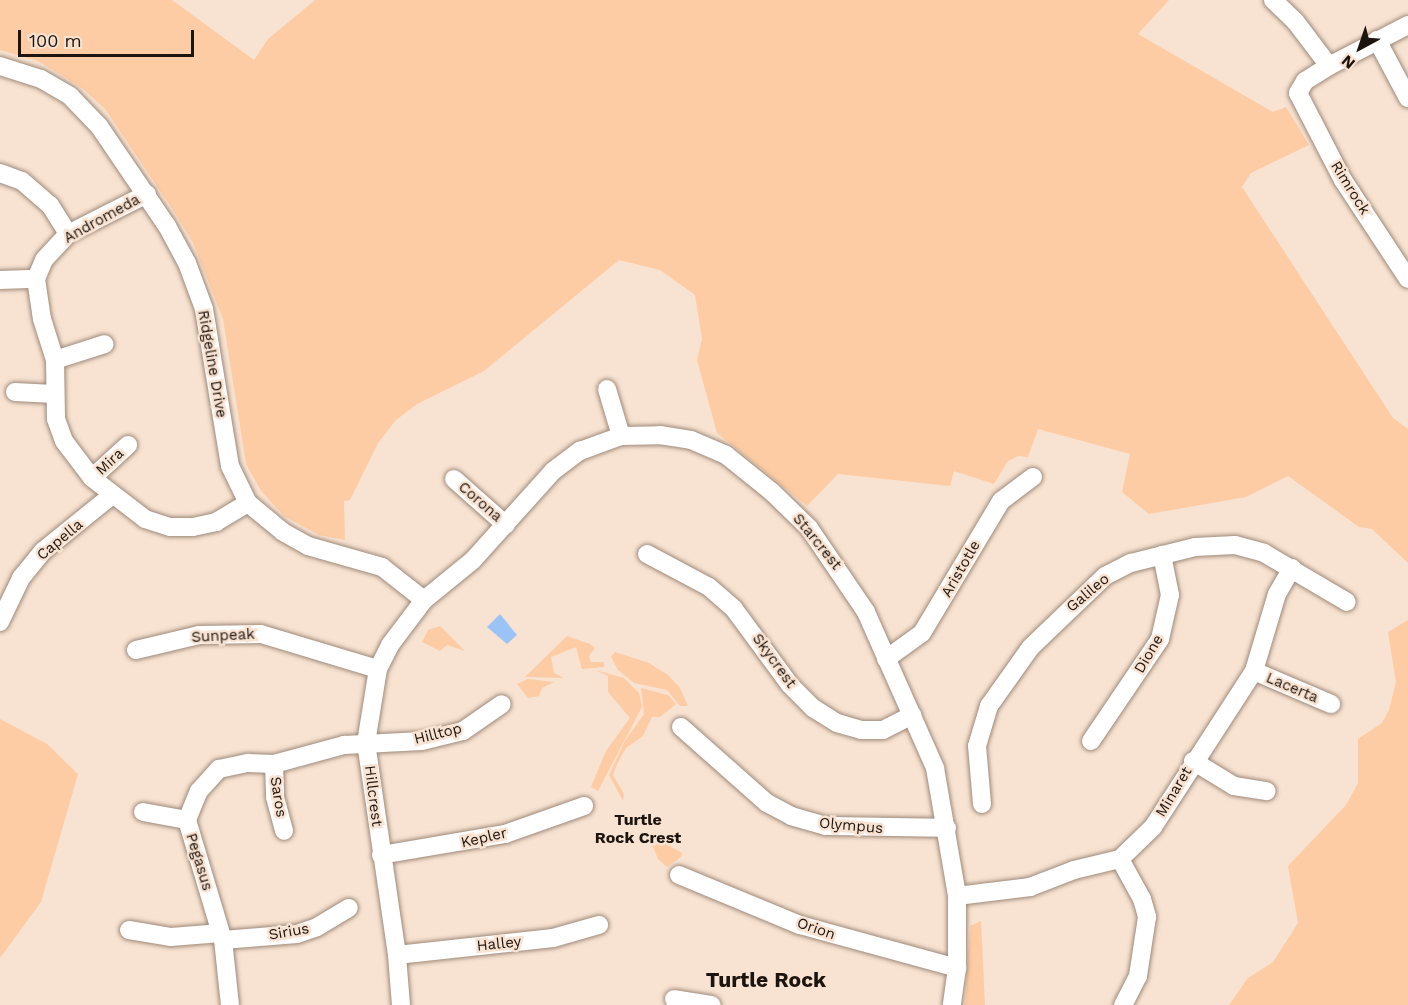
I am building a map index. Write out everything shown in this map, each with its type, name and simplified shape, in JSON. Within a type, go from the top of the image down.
[{"type":"street","points":[[1273,0],[1295,21],[1329,66],[1408,25]]},
{"type":"street","points":[[1377,40],[1408,98]]},
{"type":"street","name":"Ridgeline Drive","points":[[0,66],[41,79],[70,96],[99,126],[147,194],[187,263],[204,309],[230,466],[248,503],[282,532],[308,546],[382,567],[424,600]]},
{"type":"street","name":"Rimrock","points":[[1329,66],[1305,81],[1298,93],[1343,180],[1408,279]]},
{"type":"street","points":[[0,173],[22,181],[50,205],[68,234]]},
{"type":"street","name":"Andromeda","points":[[36,279],[44,260],[68,234],[147,194]]},
{"type":"street","points":[[0,280],[36,279],[42,320],[55,360],[56,419],[64,441],[92,478],[111,496],[145,519],[170,527],[216,522],[248,503]]},
{"type":"street","points":[[55,360],[105,344]]},
{"type":"street","points":[[607,389],[621,436]]},
{"type":"street","points":[[15,392],[54,394]]},
{"type":"street","name":"Starcrest","points":[[424,600],[473,560],[553,471],[580,451],[621,436],[691,440],[726,456],[772,492],[809,528],[839,568],[867,612],[935,768],[957,896],[957,968],[952,1005]]},
{"type":"street","name":"Mira","points":[[92,478],[128,446]]},
{"type":"street","name":"Aristotle","points":[[886,659],[922,633],[1001,501],[1033,477]]},
{"type":"street","name":"Corona","points":[[454,479],[506,525]]},
{"type":"street","name":"Capella","points":[[0,622],[21,578],[43,550],[111,496]]},
{"type":"street","name":"Galileo","points":[[982,804],[977,746],[989,706],[1019,663],[1105,576],[1131,563],[1195,547],[1235,545],[1264,552],[1347,602]]},
{"type":"street","name":"Skycrest","points":[[647,554],[709,587],[734,609],[790,685],[829,718],[861,730],[883,730],[912,715]]},
{"type":"street","name":"Dione","points":[[1091,741],[1160,639],[1170,595],[1162,555]]},
{"type":"street","name":"Minaret","points":[[1119,860],[1153,827],[1192,761],[1254,671],[1277,594],[1292,568]]},
{"type":"street","name":"Hillcrest","points":[[401,1005],[398,955],[381,855],[366,743],[378,669],[390,645],[424,600]]},
{"type":"street","name":"Sunpeak","points":[[136,650],[199,635],[261,634],[378,669]]},
{"type":"street","name":"Lacerta","points":[[1254,671],[1330,704]]},
{"type":"street","name":"Hilltop","points":[[366,743],[422,741],[463,731],[502,704]]},
{"type":"street","name":"Olympus","points":[[681,727],[767,803],[791,816],[825,826],[947,828]]},
{"type":"street","name":"Pegasus","points":[[230,1005],[222,936],[187,820],[200,791],[219,769],[248,763],[274,764],[344,745],[366,743]]},
{"type":"street","points":[[1192,761],[1234,786],[1267,791]]},
{"type":"street","name":"Saros","points":[[274,764],[275,797],[284,831]]},
{"type":"street","name":"Kepler","points":[[381,855],[505,834],[584,806]]},
{"type":"street","points":[[143,812],[187,820]]},
{"type":"street","points":[[957,896],[1030,887],[1074,870],[1119,860],[1142,899],[1147,917],[1147,940],[1138,976],[1123,1005]]},
{"type":"street","name":"Orion","points":[[679,875],[801,925],[957,968]]},
{"type":"street","name":"Sirius","points":[[129,930],[171,937],[297,934],[349,908]]},
{"type":"street","name":"Halley","points":[[398,955],[553,938],[599,926]]},
{"type":"street","points":[[674,999],[712,1005]]},
{"type":"shaded area","points":[[0,0],[172,0],[254,60],[268,39],[315,0],[1169,0],[1138,34],[1273,112],[1286,107],[1309,145],[1251,173],[1242,187],[1393,418],[1408,429],[1408,563],[1372,529],[1359,527],[1288,476],[1246,497],[1149,514],[1122,492],[1130,454],[1038,429],[1028,457],[1018,456],[1008,461],[994,484],[954,471],[950,486],[838,474],[807,506],[717,433],[697,360],[702,339],[695,295],[660,270],[619,260],[484,371],[417,404],[396,420],[378,443],[350,500],[344,501],[345,540],[319,535],[284,516],[261,491],[246,464],[223,319],[193,243],[177,216],[105,109],[82,88],[38,61],[0,50]]},
{"type":"shaded area","points":[[1408,620],[1408,1005],[1229,1005],[1248,978],[1273,962],[1298,923],[1288,866],[1346,805],[1358,783],[1358,739],[1382,723],[1389,710],[1396,682],[1388,632]]},
{"type":"shaded area","points":[[440,626],[465,651],[447,645],[440,651],[422,642],[428,630]]},
{"type":"shaded area","points":[[567,636],[595,648],[589,656],[591,662],[604,662],[604,667],[582,669],[576,647],[551,657],[554,673],[564,678],[525,677]]},
{"type":"shaded area","points":[[615,652],[649,663],[668,675],[680,688],[688,706],[680,706],[667,690],[634,683],[618,670],[611,657]]},
{"type":"shaded area","points":[[595,670],[624,678],[639,693],[642,707],[598,791],[591,787],[606,751],[630,718],[608,692],[608,676]]},
{"type":"shaded area","points":[[528,679],[554,682],[542,688],[539,696],[528,698],[517,684]]},
{"type":"shaded area","points":[[641,688],[668,695],[676,704],[660,717],[652,717],[643,736],[626,748],[617,764],[613,775],[624,794],[623,801],[609,775],[625,741],[644,714]]},
{"type":"shaded area","points":[[0,719],[47,744],[78,774],[41,902],[0,958]]},
{"type":"shaded area","points":[[651,842],[662,842],[682,853],[681,857],[667,867],[658,859]]},
{"type":"shaded area","points":[[981,921],[985,1005],[965,1005],[970,926]]},
{"type":"water","points":[[500,614],[517,635],[507,644],[487,627]]},
{"type":"district","name":"Turtle Rock Crest","points":[[638,829]]},
{"type":"district","name":"Turtle Rock","points":[[766,980]]}]
